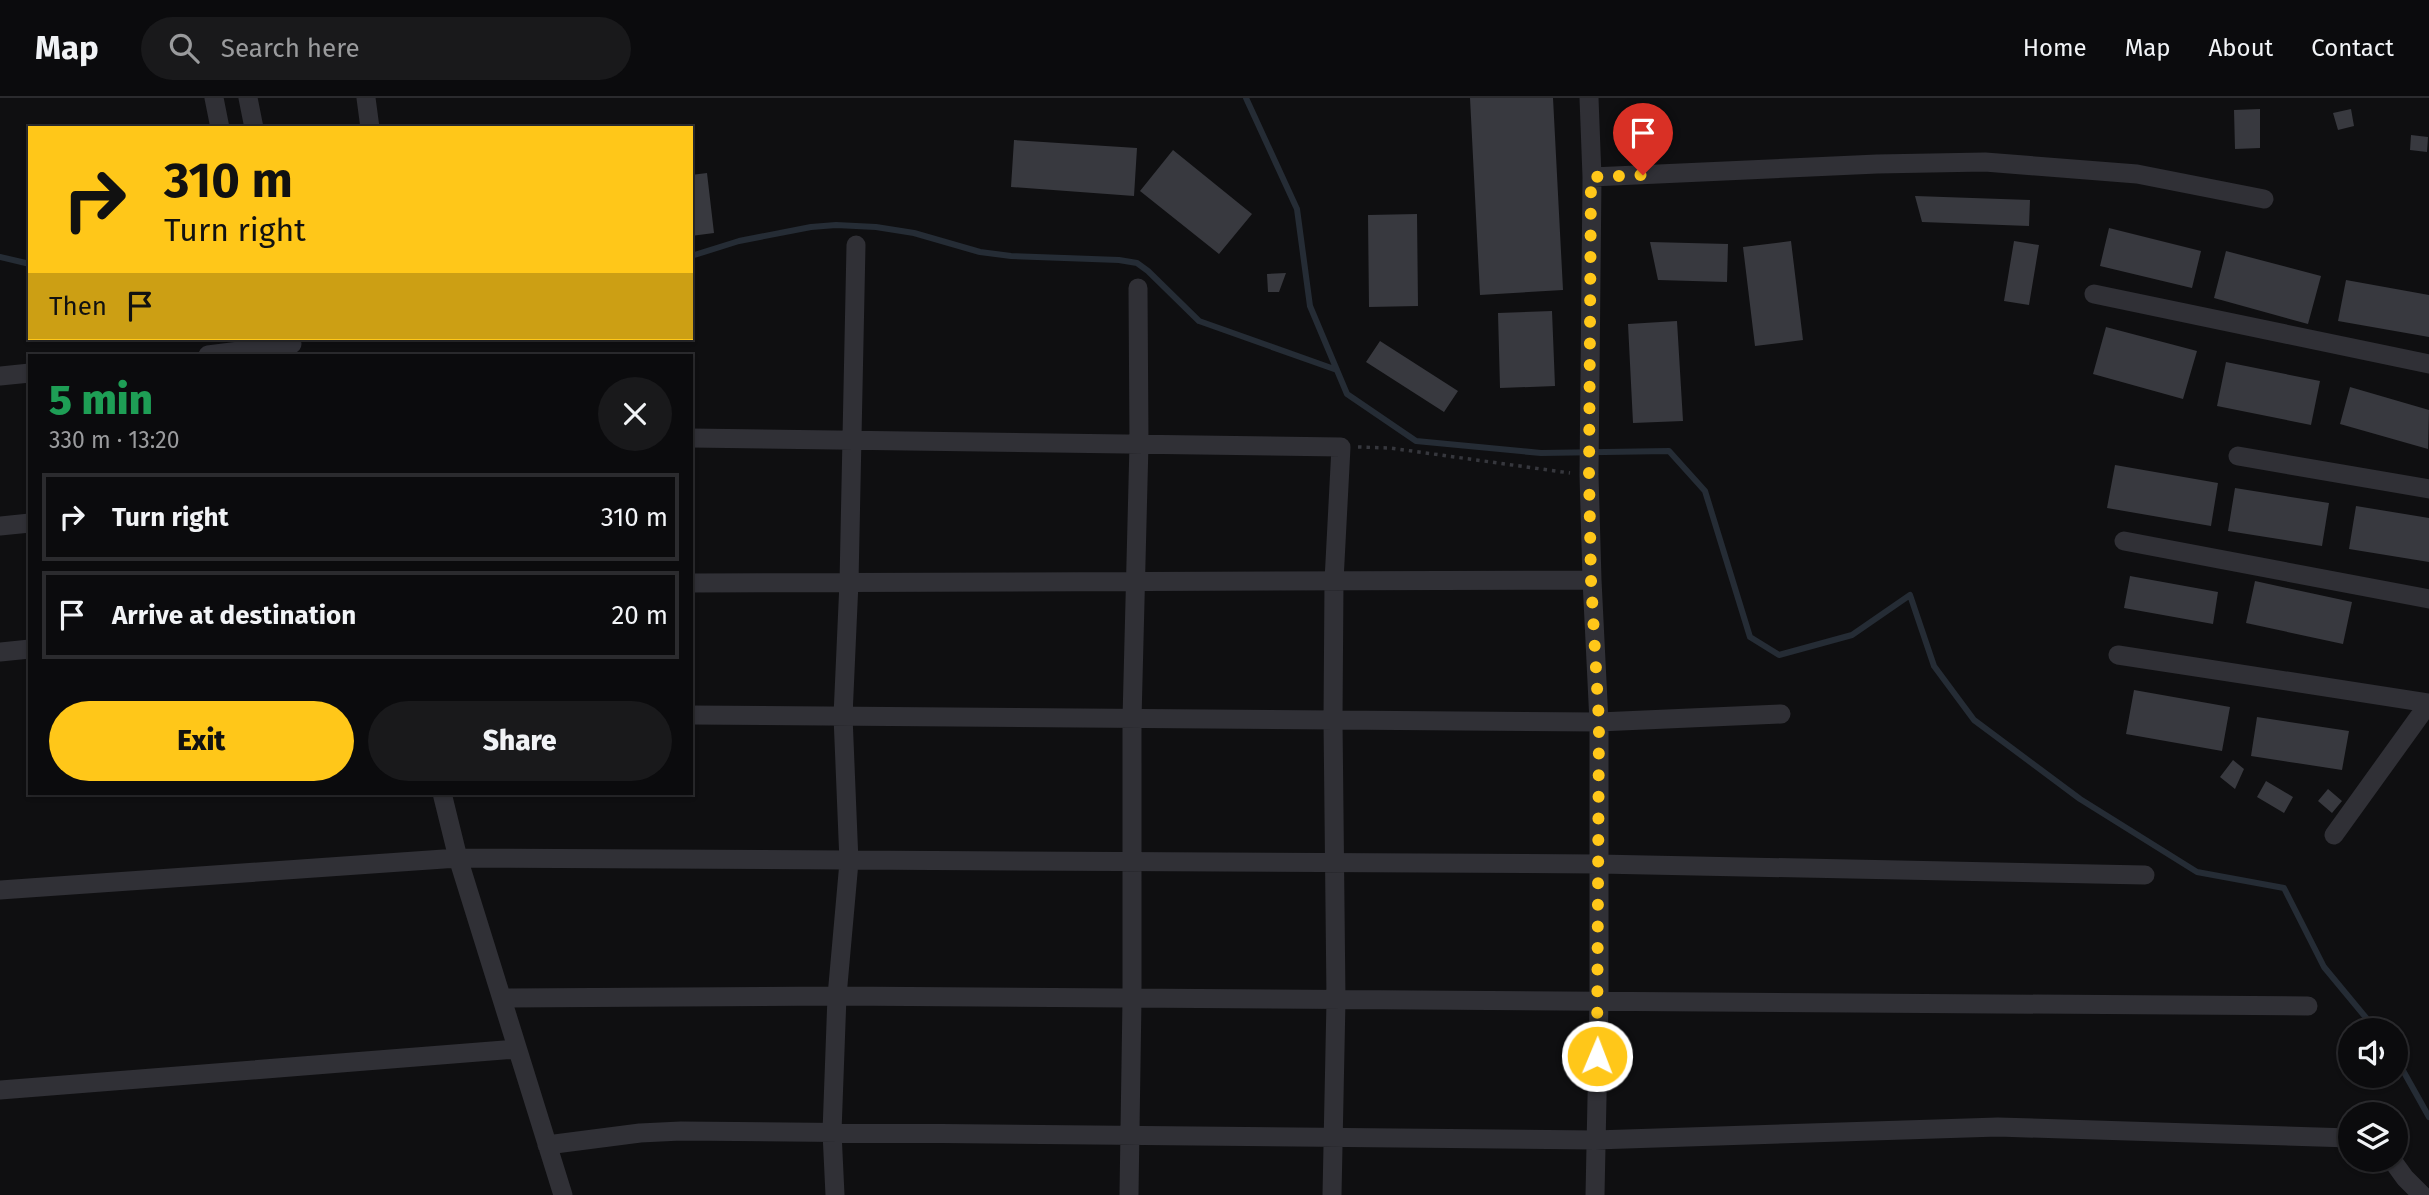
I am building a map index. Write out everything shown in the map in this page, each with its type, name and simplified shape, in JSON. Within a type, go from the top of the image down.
[{"type":"street","points":[[216,98],[219,126]]},
{"type":"street","points":[[248,98],[254,126]]},
{"type":"street","points":[[366,98],[370,126]]},
{"type":"street","points":[[1590,98],[1589,471],[1591,580],[1599,722],[1599,1000],[1595,1195]]},
{"type":"street","points":[[1591,177],[1985,162],[2137,174],[2264,199]]},
{"type":"street","points":[[835,1195],[832,1132],[837,996],[849,862],[843,716],[849,582],[856,245]]},
{"type":"street","points":[[1129,1195],[1132,719],[1139,444],[1138,288]]},
{"type":"street","points":[[2094,294],[2429,364]]},
{"type":"street","points":[[217,354],[293,346]]},
{"type":"street","points":[[0,376],[28,373]]},
{"type":"street","points":[[693,438],[1341,447],[1334,581],[1336,1000],[1332,1195]]},
{"type":"street","points":[[2238,456],[2429,489]]},
{"type":"street","points":[[0,526],[28,523]]},
{"type":"street","points":[[2123,541],[2429,599]]},
{"type":"street","points":[[693,583],[1591,580]]},
{"type":"street","points":[[0,652],[28,649]]},
{"type":"street","points":[[2118,655],[2429,703],[2334,835]]},
{"type":"street","points":[[693,715],[1599,722],[1781,714]]},
{"type":"street","points":[[442,795],[458,858],[563,1195]]},
{"type":"street","points":[[0,890],[458,858],[1599,864],[2145,875]]},
{"type":"street","points":[[502,998],[837,996],[2308,1006]]},
{"type":"street","points":[[0,1090],[517,1049]]},
{"type":"street","points":[[547,1145],[640,1133],[681,1131],[1595,1140],[1998,1127],[2338,1138]]},
{"type":"street","points":[[2401,1172],[2422,1195]]},
{"type":"path","points":[[1341,447],[1390,448],[1589,471]]},
{"type":"building","points":[[1470,98],[1553,98],[1563,290],[1480,295]]},
{"type":"building","points":[[2260,109],[2260,148],[2235,149],[2234,110]]},
{"type":"building","points":[[2351,109],[2354,126],[2338,130],[2333,113]]},
{"type":"building","points":[[2411,135],[2428,137],[2427,152],[2410,150]]},
{"type":"building","points":[[1014,140],[1137,148],[1134,196],[1011,187]]},
{"type":"building","points":[[1173,150],[1252,214],[1219,254],[1140,191]]},
{"type":"building","points":[[707,173],[714,233],[693,236],[693,175]]},
{"type":"building","points":[[1915,196],[2030,200],[2029,226],[1922,222]]},
{"type":"building","points":[[1417,214],[1418,306],[1369,307],[1368,215]]},
{"type":"building","points":[[2109,228],[2201,251],[2192,288],[2100,266]]},
{"type":"building","points":[[1791,241],[1803,340],[1755,346],[1743,247]]},
{"type":"building","points":[[2014,241],[2039,245],[2029,305],[2004,301]]},
{"type":"building","points":[[1650,242],[1728,244],[1727,282],[1658,280]]},
{"type":"building","points":[[2226,251],[2321,276],[2308,324],[2214,298]]},
{"type":"building","points":[[1286,273],[1279,292],[1268,292],[1267,274]]},
{"type":"building","points":[[2346,280],[2429,295],[2429,337],[2338,321]]},
{"type":"building","points":[[1552,311],[1555,386],[1500,388],[1498,313]]},
{"type":"building","points":[[1677,321],[1683,421],[1633,423],[1628,324]]},
{"type":"building","points":[[2106,327],[2197,351],[2183,399],[2093,374]]},
{"type":"building","points":[[1380,341],[1458,391],[1444,412],[1366,362]]},
{"type":"building","points":[[2226,362],[2320,381],[2311,425],[2217,406]]},
{"type":"building","points":[[2350,387],[2429,410],[2428,449],[2340,424]]},
{"type":"building","points":[[2115,465],[2218,483],[2211,526],[2107,508]]},
{"type":"building","points":[[2235,488],[2329,503],[2322,546],[2228,531]]},
{"type":"building","points":[[2356,506],[2429,518],[2429,562],[2349,549]]},
{"type":"building","points":[[2130,576],[2218,592],[2213,624],[2124,608]]},
{"type":"building","points":[[2255,581],[2352,602],[2343,644],[2246,623]]},
{"type":"building","points":[[2134,690],[2230,707],[2222,751],[2126,734]]},
{"type":"building","points":[[2257,717],[2349,731],[2342,770],[2251,756]]},
{"type":"building","points":[[2233,760],[2244,769],[2235,789],[2220,777]]},
{"type":"building","points":[[2266,781],[2293,797],[2284,813],[2257,797]]},
{"type":"building","points":[[2328,789],[2342,801],[2332,813],[2318,801]]},
{"type":"waterway","points":[[1246,98],[1297,209],[1310,306],[1347,394],[1416,441],[1541,453],[1669,451],[1705,491],[1750,637],[1779,655],[1852,635],[1910,595],[1934,666],[1974,720],[2080,799],[2197,872],[2284,888],[2324,967],[2366,1018]]},
{"type":"waterway","points":[[693,255],[739,241],[836,225],[914,233],[980,252],[1011,256],[1137,263],[1199,321],[1337,370]]},
{"type":"waterway","points":[[0,257],[28,264]]},
{"type":"waterway","points":[[2408,1079],[2429,1117]]},
{"type":"route","points":[[1597,1056],[1599,722],[1591,580],[1589,475],[1591,177],[1643,175]]}]
